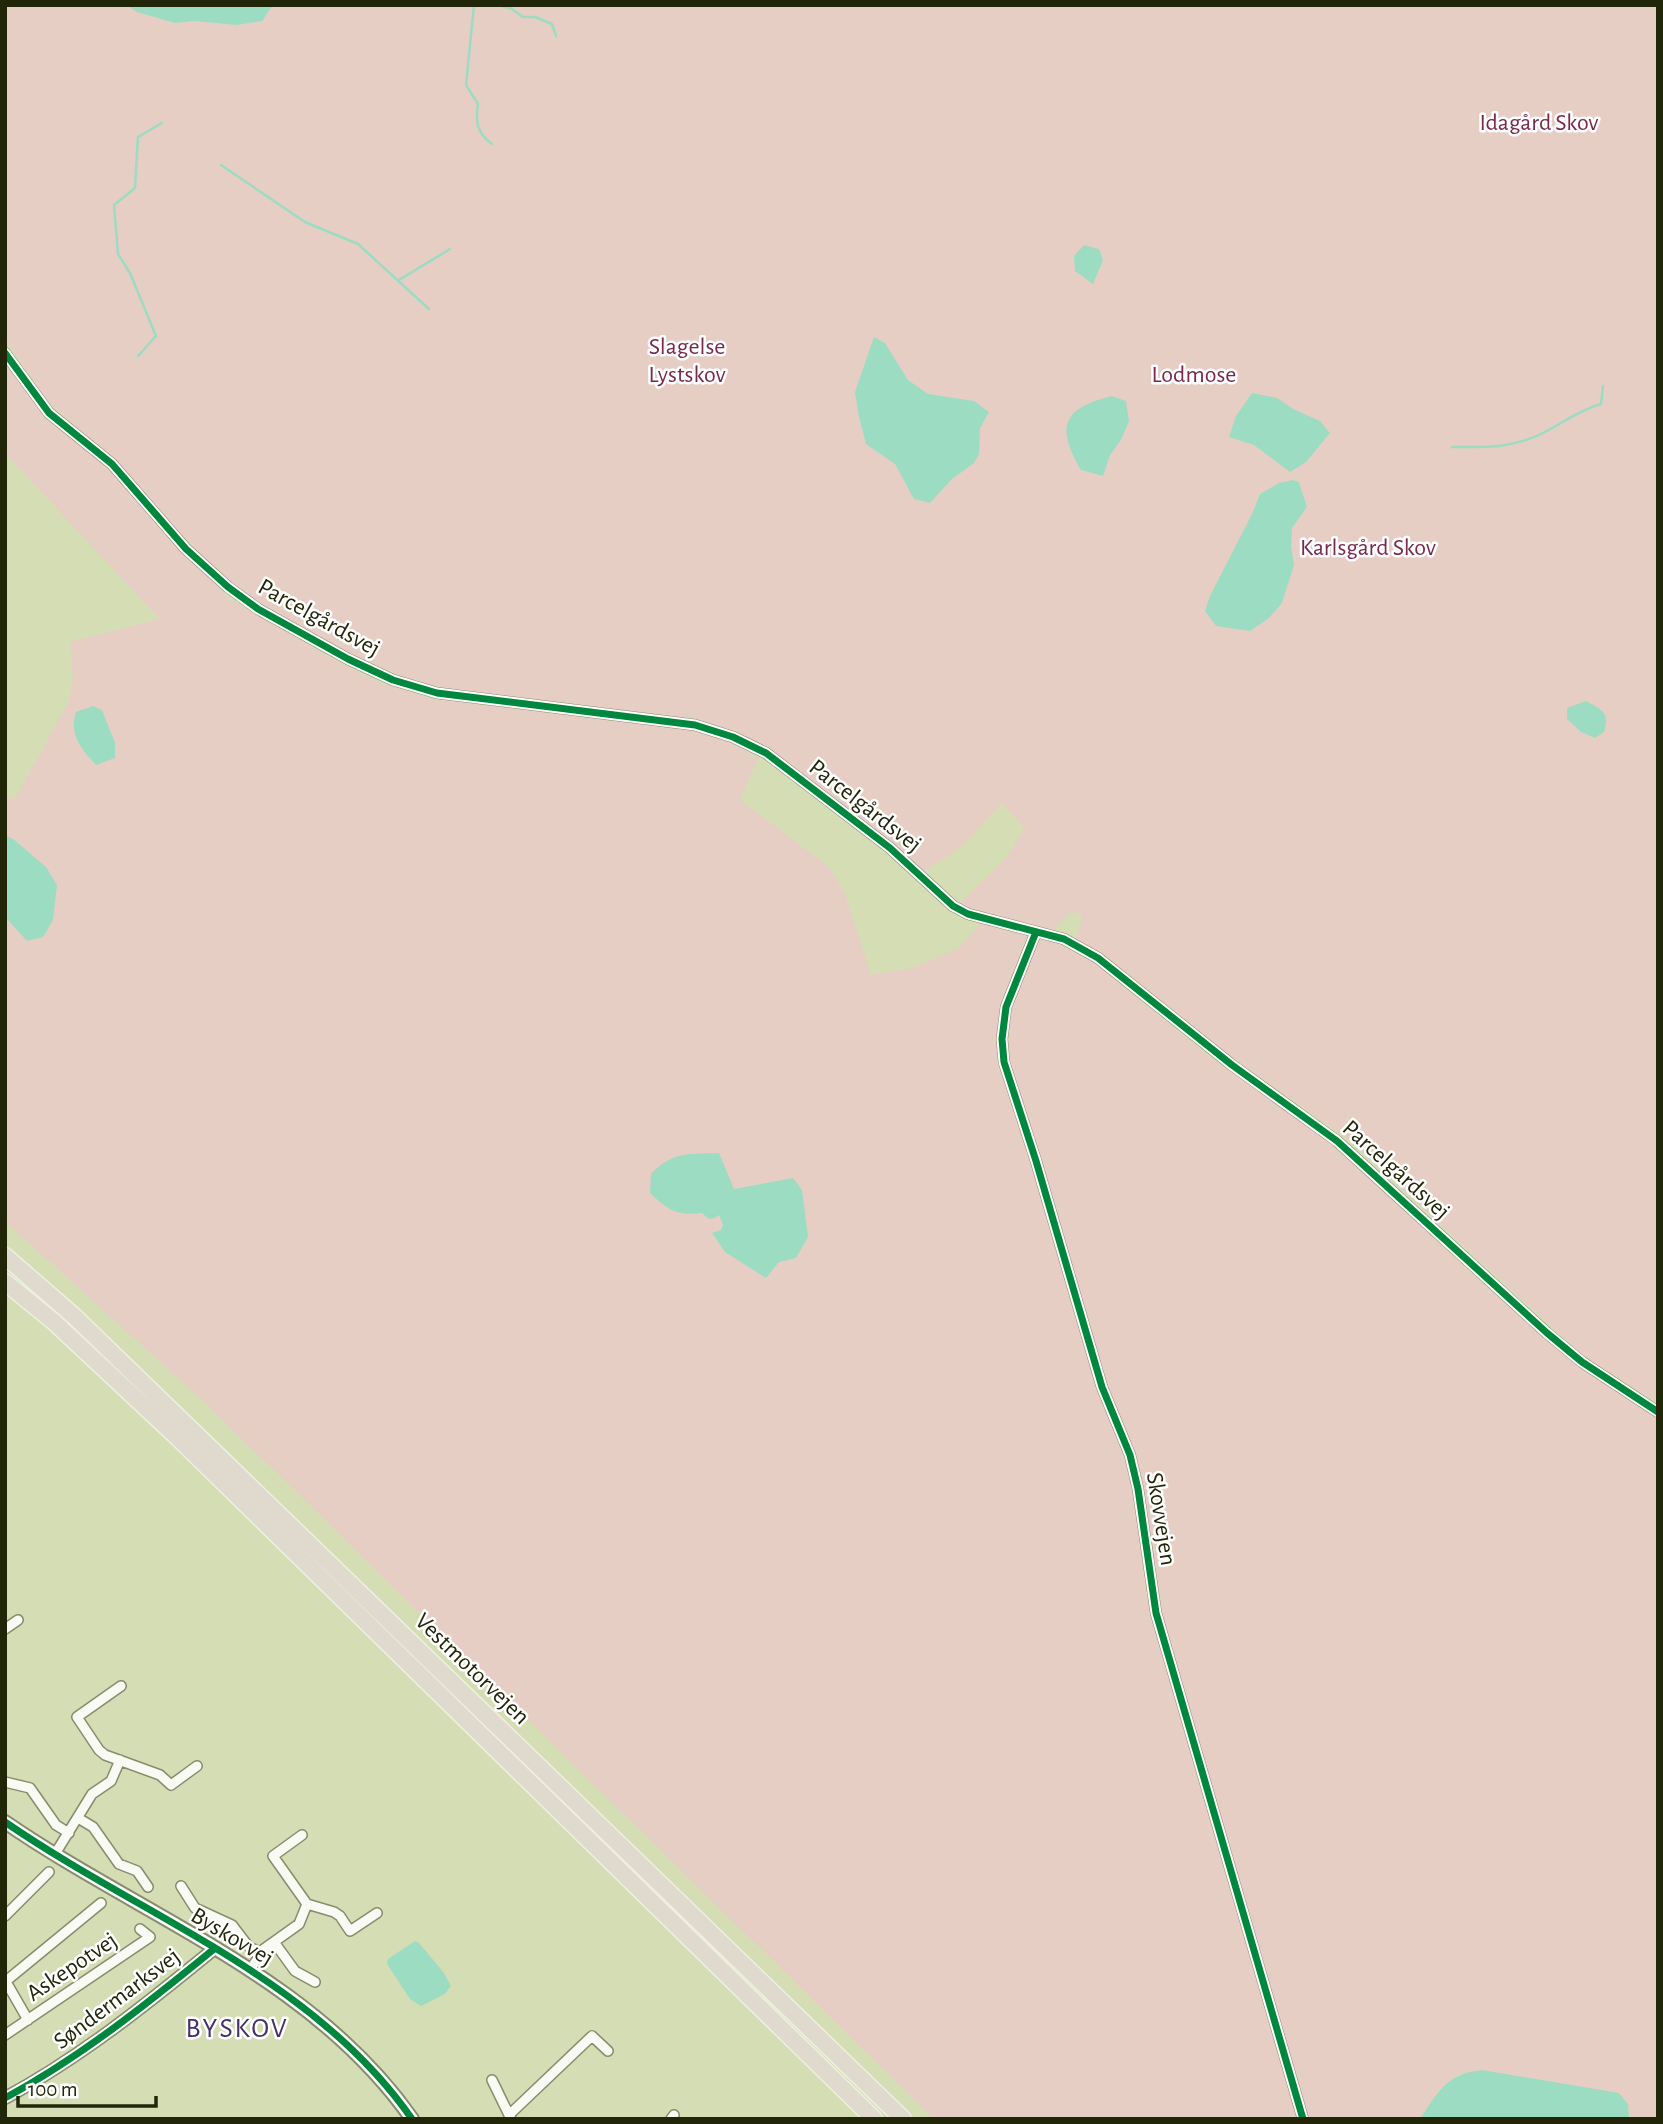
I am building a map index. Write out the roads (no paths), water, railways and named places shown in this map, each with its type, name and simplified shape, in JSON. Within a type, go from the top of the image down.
[{"type":"highway","name":"Vestmotorvejen","points":[[5,1256],[75,1317],[902,2119]]},
{"type":"highway","name":"Vestmotorvejen","points":[[5,1282],[54,1322],[178,1438],[874,2119]]},
{"type":"main road","name":"Byskovvej","points":[[7,1828],[250,1970],[308,2010],[374,2071],[412,2119]]},
{"type":"street","name":"Parcelgårdsvej","points":[[5,353],[49,413],[112,464],[186,549],[228,587],[258,609],[314,640],[393,680],[437,693],[695,725],[733,737],[777,761],[890,848],[953,906],[968,915],[1064,939],[1098,958],[1232,1065],[1338,1141],[1546,1333],[1582,1362],[1658,1412]]},
{"type":"street","name":"Skovvejen","points":[[1036,932],[1006,1007],[1002,1039],[1004,1062],[1102,1387],[1130,1455],[1138,1489],[1156,1613],[1303,2119]]},
{"type":"street","points":[[5,1629],[18,1620]]},
{"type":"street","points":[[121,1686],[77,1717],[99,1750],[160,1775],[171,1785],[197,1766]]},
{"type":"street","points":[[55,1854],[92,1794],[111,1781],[120,1760]]},
{"type":"street","points":[[5,1782],[30,1788],[56,1825],[69,1833]]},
{"type":"street","points":[[78,1818],[93,1827],[119,1864],[137,1871],[148,1886]]},
{"type":"street","points":[[302,1835],[273,1856],[307,1904],[334,1912],[350,1931],[376,1913]]},
{"type":"street","points":[[5,1916],[49,1872]]},
{"type":"street","points":[[181,1886],[195,1908],[232,1924],[248,1945],[261,1953]]},
{"type":"street","points":[[28,2020],[5,1981],[101,1903]]},
{"type":"street","points":[[250,1970],[261,1953],[299,1924],[307,1904]]},
{"type":"street","name":"Askepotvej","points":[[5,2035],[150,1937],[140,1929]]},
{"type":"street","points":[[274,1942],[295,1971],[315,1982]]},
{"type":"street","name":"Søndermarksvej","points":[[5,2098],[67,2062],[107,2034],[214,1949]]},
{"type":"street","points":[[492,2080],[510,2117],[592,2036],[608,2052]]},
{"type":"waterway","points":[[474,5],[466,85],[478,104],[477,122],[480,131],[492,144]]},
{"type":"waterway","points":[[498,5],[512,9],[523,17],[535,17],[552,24],[556,36]]},
{"type":"waterway","points":[[138,356],[156,336],[130,273],[118,254],[114,205],[135,188],[138,137],[162,123]]},
{"type":"waterway","points":[[221,165],[305,222],[358,244],[429,309]]},
{"type":"waterway","points":[[399,280],[450,249]]},
{"type":"waterway","points":[[1452,447],[1498,446],[1531,438],[1601,404],[1603,386]]},
{"type":"district","name":"BYSKOV","points":[[237,2029]]},
{"type":"park label","name":"Idagård Skov","points":[[1539,123]]},
{"type":"park label","name":"Slagelse Lystskov","points":[[687,361]]},
{"type":"park label","name":"Lodmose","points":[[1194,375]]},
{"type":"park label","name":"Karlsgård Skov","points":[[1368,548]]}]
